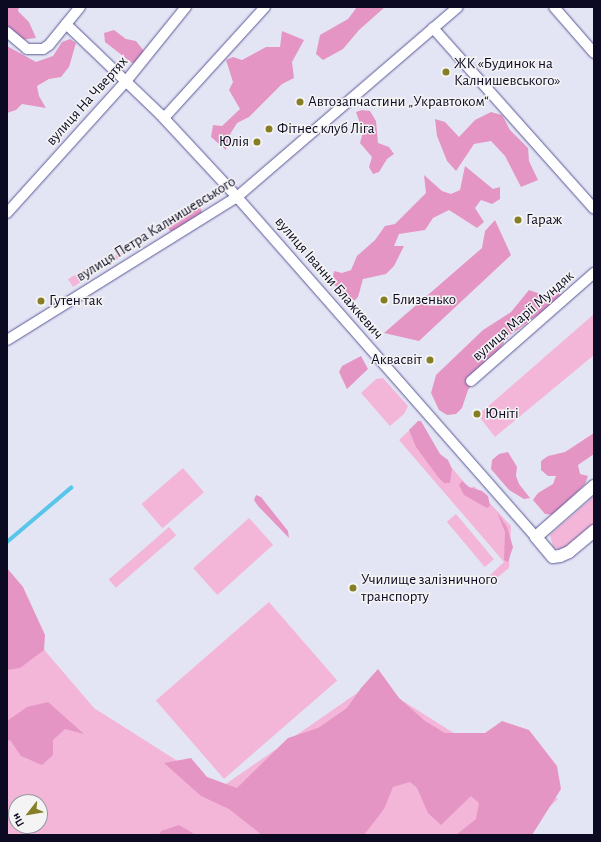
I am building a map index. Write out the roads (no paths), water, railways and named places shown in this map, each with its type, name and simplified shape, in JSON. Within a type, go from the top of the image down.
[{"type":"street","points":[[7,32],[27,49],[36,50],[49,45],[80,7]]},
{"type":"street","name":"вулиця На Чвертях","points":[[7,213],[126,80],[186,7]]},
{"type":"street","points":[[164,118],[265,7]]},
{"type":"street","name":"вулиця Петра Калнишевського","points":[[7,340],[237,197],[458,7]]},
{"type":"street","points":[[554,7],[594,54]]},
{"type":"street","name":"вулиця Іванни Блажкевич","points":[[66,24],[164,118],[237,197],[552,557],[560,556],[569,552],[594,531]]},
{"type":"street","points":[[433,28],[594,209]]},
{"type":"street","name":"вулиця Марії Мундяк","points":[[471,381],[594,274]]},
{"type":"street","points":[[536,537],[594,486]]},
{"type":"waterway","points":[[7,542],[71,488]]},
{"type":"place","name":"ЖК «Будинок на Калнишевського»","points":[[446,72]]},
{"type":"place","name":"Автозапчастини „Укравтоком“","points":[[300,102]]},
{"type":"place","name":"Фітнес клуб Ліга","points":[[269,129]]},
{"type":"place","name":"Юлія","points":[[257,142]]},
{"type":"place","name":"Гараж","points":[[518,220]]},
{"type":"place","name":"Близенько","points":[[384,300]]},
{"type":"place","name":"Гутен так","points":[[41,301]]},
{"type":"place","name":"Аквасвіт","points":[[430,360]]},
{"type":"place","name":"Юніті","points":[[477,414]]},
{"type":"place","name":"Училище залізничного транспорту","points":[[353,588]]}]
